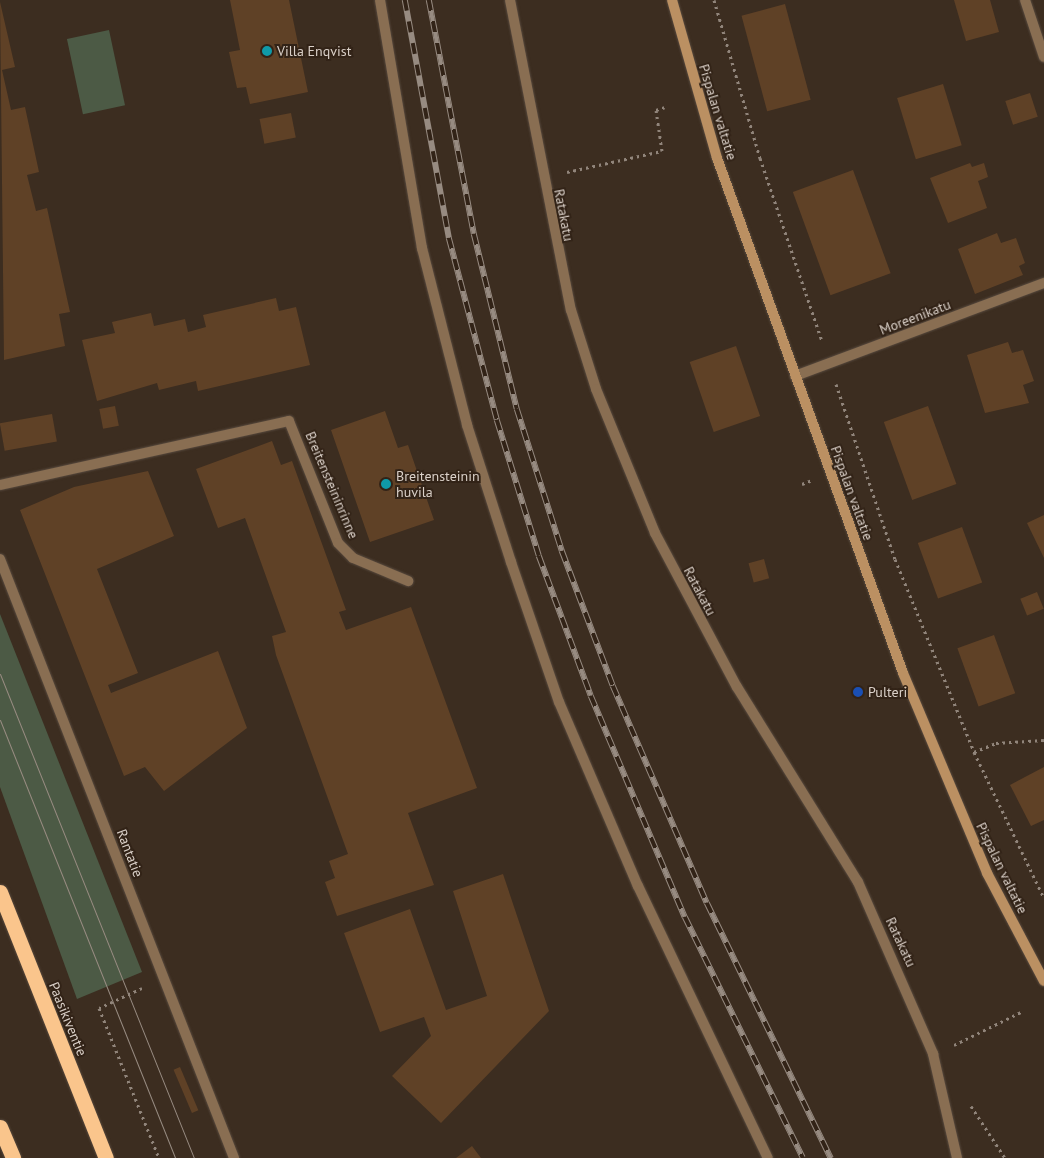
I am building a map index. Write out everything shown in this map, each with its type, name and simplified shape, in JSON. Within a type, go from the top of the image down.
[{"type":"highway","name":"Paasikiventie","points":[[0,892],[106,1158]]},
{"type":"highway","points":[[0,1127],[13,1158]]},
{"type":"main road","name":"Pispalan valtatie","points":[[672,0],[717,158],[795,376],[942,767],[987,873],[1044,981]]},
{"type":"street","points":[[380,0],[422,248],[467,425],[515,572],[559,702],[627,860],[768,1158]]},
{"type":"street","name":"Ratakatu","points":[[510,0],[542,179],[570,310],[596,389],[655,533],[737,687],[858,882],[933,1054],[957,1158]]},
{"type":"street","points":[[1025,0],[1044,57]]},
{"type":"street","name":"Moreenikatu","points":[[795,376],[1044,283]]},
{"type":"street","name":"Breitensteininrinne","points":[[0,485],[289,421],[338,543],[353,558],[408,581]]},
{"type":"street","name":"Rantatie","points":[[0,559],[234,1158]]},
{"type":"path","points":[[714,0],[760,158],[895,559],[974,752],[1044,898]]},
{"type":"path","points":[[542,179],[662,150],[656,110],[665,107]]},
{"type":"path","points":[[974,752],[996,743],[1044,740]]},
{"type":"path","points":[[159,1158],[99,1008],[164,978]]},
{"type":"path","points":[[962,1042],[1021,1012]]},
{"type":"green space","points":[[109,30],[125,105],[83,114],[67,39]]},
{"type":"green space","points":[[0,614],[142,972],[77,999],[0,787]]},
{"type":"building","name":"Villa Enqvist","points":[[230,0],[289,0],[308,92],[250,104],[246,87],[237,88],[229,52],[240,50]]},
{"type":"building","points":[[954,0],[990,0],[999,32],[966,41]]},
{"type":"building","points":[[0,2],[15,67],[2,70],[11,110],[25,107],[39,172],[27,175],[36,211],[47,208],[70,312],[59,314],[65,346],[4,360]]},
{"type":"building","points":[[785,4],[811,100],[767,111],[742,16]]},
{"type":"building","points":[[943,84],[962,145],[916,159],[897,98]]},
{"type":"building","points":[[1030,93],[1038,117],[1013,125],[1005,101]]},
{"type":"building","points":[[291,113],[296,138],[264,144],[260,119]]},
{"type":"building","points":[[970,163],[972,167],[984,163],[988,177],[978,181],[987,208],[948,223],[930,178]]},
{"type":"building","points":[[853,170],[891,273],[830,295],[793,192]]},
{"type":"building","points":[[997,233],[1001,243],[1016,238],[1025,263],[1019,266],[1023,275],[975,294],[958,249]]},
{"type":"building","points":[[276,298],[279,311],[296,307],[310,365],[198,391],[196,381],[159,390],[157,383],[97,401],[82,340],[115,333],[112,322],[151,313],[154,326],[185,319],[188,332],[206,327],[203,315]]},
{"type":"building","points":[[1008,342],[1012,353],[1023,350],[1034,381],[1023,385],[1029,403],[985,413],[967,355]]},
{"type":"building","points":[[736,346],[760,416],[714,432],[690,362]]},
{"type":"building","points":[[115,406],[119,426],[103,429],[99,409]]},
{"type":"building","points":[[928,406],[956,484],[912,500],[884,422]]},
{"type":"building","name":"Breitensteinin huvila","points":[[385,411],[398,448],[408,445],[434,520],[370,542],[331,430]]},
{"type":"building","points":[[52,414],[57,442],[5,451],[0,423]]},
{"type":"building","points":[[272,441],[281,465],[292,461],[346,610],[339,612],[346,630],[411,607],[477,788],[408,813],[434,885],[337,916],[325,882],[335,878],[329,861],[348,854],[276,655],[272,636],[286,632],[245,518],[218,528],[196,469]]},
{"type":"building","points":[[148,471],[174,536],[97,569],[138,673],[108,685],[111,693],[218,651],[247,728],[164,791],[145,767],[124,776],[20,510],[74,487]]},
{"type":"building","points":[[1044,515],[1044,558],[1027,523]]},
{"type":"building","points":[[962,527],[982,582],[938,599],[918,543]]},
{"type":"building","points":[[764,559],[769,578],[754,582],[749,563]]},
{"type":"building","points":[[1037,592],[1044,609],[1027,615],[1020,599]]},
{"type":"building","points":[[994,635],[1015,693],[979,707],[957,648]]},
{"type":"building","points":[[1044,767],[1044,820],[1031,826],[1010,785]]},
{"type":"building","points":[[503,874],[549,1011],[441,1123],[392,1076],[431,1036],[424,1017],[380,1032],[344,933],[410,909],[446,1010],[487,996],[453,891]]},
{"type":"building","points":[[180,1067],[198,1110],[192,1113],[174,1070]]},
{"type":"building","points":[[472,1146],[481,1158],[456,1158]]},
{"type":"tram line","points":[[0,674],[194,1158]]},
{"type":"tram line","points":[[0,720],[175,1158]]},
{"type":"railway","points":[[405,0],[449,238],[497,420],[539,556],[591,696],[685,917],[803,1158]]},
{"type":"railway","points":[[429,0],[474,234],[517,409],[562,551],[613,686],[707,903],[831,1158]]},
{"type":"place","name":"Villa Enqvist","points":[[267,51]]},
{"type":"place","name":"Breitensteinin huvila","points":[[386,484]]},
{"type":"place","name":"Pulteri","points":[[858,692]]}]
